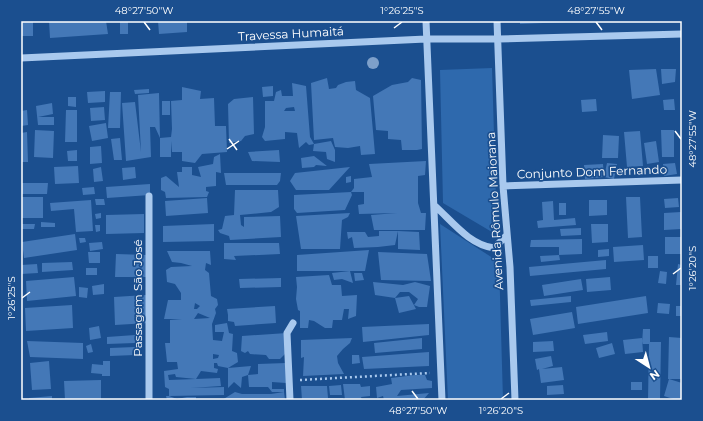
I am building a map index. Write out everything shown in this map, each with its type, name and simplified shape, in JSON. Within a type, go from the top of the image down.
[{"type":"street","points":[[426,21],[442,400]]},
{"type":"street","name":"Avenida Rômulo Maiorana","points":[[497,21],[503,186],[506,236],[510,267],[515,400]]},
{"type":"street","name":"Travessa Humaitá","points":[[21,58],[426,39],[498,39],[682,34]]},
{"type":"street","name":"Conjunto Dom Fernando","points":[[503,186],[682,180]]},
{"type":"street","name":"Passagem São José","points":[[149,196],[149,400]]},
{"type":"street","points":[[434,205],[469,238],[485,247],[494,248],[506,236]]},
{"type":"street","points":[[290,400],[287,333],[293,323]]},
{"type":"path","points":[[289,381],[441,372]]},
{"type":"shaded area","points":[[492,68],[497,235],[443,203],[440,70]]},
{"type":"shaded area","points":[[440,224],[499,262],[503,400],[448,400]]},
{"type":"building","points":[[21,21],[33,21],[33,36],[21,36]]},
{"type":"building","points":[[49,21],[106,21],[108,34],[50,38]]},
{"type":"building","points":[[120,21],[128,21],[128,34],[120,34]]},
{"type":"building","points":[[158,21],[187,21],[187,32],[159,34]]},
{"type":"building","points":[[520,21],[566,21],[566,22],[520,24]]},
{"type":"building","points":[[656,69],[660,95],[632,99],[629,70]]},
{"type":"building","points":[[661,69],[676,69],[675,82],[662,84]]},
{"type":"building","points":[[327,78],[329,89],[336,88],[338,85],[346,82],[355,81],[356,90],[370,98],[375,154],[361,155],[360,146],[348,148],[335,147],[333,138],[314,140],[311,83]]},
{"type":"building","points":[[412,78],[421,80],[422,149],[402,150],[401,140],[388,139],[388,131],[376,130],[373,96],[392,85],[408,82]]},
{"type":"building","points":[[292,83],[306,86],[310,137],[314,144],[309,145],[306,142],[299,148],[297,133],[285,132],[285,139],[265,141],[262,137],[265,127],[265,101],[274,101],[276,92],[281,90],[282,96],[293,96]],"holes":[[[294,107],[295,111],[284,111],[286,108]]]},
{"type":"building","points":[[273,86],[273,96],[263,97],[262,87]]},
{"type":"building","points":[[182,87],[201,91],[200,99],[214,98],[215,126],[226,126],[227,152],[202,154],[195,163],[182,161],[182,152],[172,152],[171,141],[171,157],[160,157],[160,138],[171,137],[171,101],[182,100]]},
{"type":"building","points":[[149,89],[149,93],[135,94],[134,90]]},
{"type":"building","points":[[105,91],[105,102],[88,103],[87,92]]},
{"type":"building","points":[[110,92],[121,92],[120,128],[108,128]]},
{"type":"building","points":[[159,93],[160,138],[155,127],[150,127],[151,157],[126,161],[122,103],[135,102],[141,152],[138,95]]},
{"type":"building","points":[[68,97],[76,97],[76,107],[68,106]]},
{"type":"building","points":[[253,97],[254,134],[245,136],[241,141],[229,143],[228,104],[234,99]]},
{"type":"building","points":[[596,99],[597,111],[582,112],[581,100]]},
{"type":"building","points":[[674,99],[675,110],[664,110],[663,100]]},
{"type":"building","points":[[162,101],[170,101],[170,115],[162,115]]},
{"type":"building","points":[[52,103],[53,114],[38,117],[54,117],[54,125],[38,125],[36,106]]},
{"type":"building","points":[[104,107],[105,120],[91,121],[90,108]]},
{"type":"building","points":[[27,110],[28,125],[21,126],[21,111]]},
{"type":"building","points":[[66,110],[77,110],[77,142],[65,142]]},
{"type":"building","points":[[106,123],[108,138],[92,141],[89,126]]},
{"type":"building","points":[[35,130],[54,131],[53,158],[34,157]]},
{"type":"building","points":[[661,130],[674,130],[674,157],[662,157]]},
{"type":"building","points":[[640,131],[643,166],[627,167],[624,132]]},
{"type":"building","points":[[27,132],[28,162],[21,162],[21,133]]},
{"type":"building","points":[[603,135],[619,136],[618,158],[602,158]]},
{"type":"building","points":[[120,138],[122,160],[114,160],[111,139]]},
{"type":"building","points":[[331,141],[335,150],[335,162],[327,159],[326,152],[313,151],[314,144]]},
{"type":"building","points":[[656,141],[659,162],[647,164],[644,143]]},
{"type":"building","points":[[101,146],[102,163],[90,164],[90,147]]},
{"type":"building","points":[[77,150],[77,161],[68,161],[67,151]]},
{"type":"building","points":[[279,150],[280,162],[252,161],[248,152]]},
{"type":"building","points":[[220,154],[221,173],[216,172],[216,186],[206,187],[206,191],[209,192],[207,197],[166,198],[165,192],[161,190],[161,178],[166,176],[179,187],[177,172],[182,172],[182,167],[192,167],[192,175],[201,177],[198,167],[213,164],[214,157]]},
{"type":"building","points":[[314,156],[327,166],[316,165],[314,167],[302,168],[301,158]]},
{"type":"building","points":[[426,161],[425,175],[418,176],[418,203],[421,213],[426,213],[425,230],[374,230],[371,215],[397,213],[359,214],[358,205],[364,204],[364,192],[351,192],[354,188],[354,179],[372,177],[369,164]]},
{"type":"building","points":[[607,163],[617,164],[614,179],[604,177]]},
{"type":"building","points":[[675,163],[677,174],[664,176],[663,164]]},
{"type":"building","points":[[603,164],[604,177],[585,179],[584,165]]},
{"type":"building","points":[[78,166],[79,183],[55,184],[54,167]]},
{"type":"building","points":[[101,167],[103,181],[94,182],[93,169]]},
{"type":"building","points":[[135,167],[136,178],[123,180],[122,168]]},
{"type":"building","points":[[350,167],[329,190],[296,190],[290,181],[295,173]]},
{"type":"building","points":[[224,173],[281,173],[280,181],[277,185],[226,185]]},
{"type":"building","points":[[351,176],[351,182],[346,183],[346,177]]},
{"type":"building","points":[[21,183],[48,183],[47,194],[21,194]]},
{"type":"building","points":[[150,184],[150,195],[107,198],[106,187]]},
{"type":"building","points":[[94,187],[95,194],[83,195],[82,188]]},
{"type":"building","points":[[235,190],[278,190],[279,207],[271,212],[240,215],[241,225],[244,227],[244,217],[280,216],[281,237],[230,240],[229,236],[220,233],[218,230],[222,229],[225,216],[234,215]]},
{"type":"building","points":[[351,192],[352,195],[345,210],[297,213],[294,209],[294,195]]},
{"type":"building","points":[[21,197],[43,197],[43,218],[21,218]]},
{"type":"building","points":[[626,197],[640,197],[642,237],[628,238]]},
{"type":"building","points":[[207,198],[208,213],[166,216],[165,201]]},
{"type":"building","points":[[678,198],[679,207],[665,208],[664,199]]},
{"type":"building","points":[[95,199],[104,199],[105,205],[96,205]]},
{"type":"building","points":[[91,200],[93,231],[76,232],[74,209],[51,211],[50,203]]},
{"type":"building","points":[[589,200],[607,200],[607,215],[589,216]]},
{"type":"building","points":[[553,201],[554,220],[575,218],[576,225],[538,228],[537,221],[543,220],[542,202]]},
{"type":"building","points":[[559,203],[566,203],[566,215],[559,215]]},
{"type":"building","points":[[681,212],[681,229],[664,230],[664,213]]},
{"type":"building","points":[[101,213],[101,218],[96,219],[95,214]]},
{"type":"building","points":[[350,213],[348,217],[342,220],[340,249],[301,249],[296,216]]},
{"type":"building","points":[[144,214],[144,233],[106,234],[106,215]]},
{"type":"building","points":[[41,222],[55,223],[55,227],[41,227]]},
{"type":"building","points":[[21,224],[35,224],[34,229],[21,229]]},
{"type":"building","points":[[214,224],[214,241],[163,242],[163,226]]},
{"type":"building","points":[[591,224],[608,224],[608,242],[592,243]]},
{"type":"building","points":[[95,225],[100,225],[100,231],[96,232]]},
{"type":"building","points":[[581,228],[581,235],[561,236],[560,229]]},
{"type":"building","points":[[379,231],[398,231],[395,245],[354,248],[352,237],[348,239],[347,232],[365,232],[368,237],[379,236]]},
{"type":"building","points":[[398,231],[419,232],[420,250],[398,249]]},
{"type":"building","points":[[75,234],[77,250],[24,258],[22,242]]},
{"type":"building","points":[[665,237],[682,237],[682,254],[665,254]]},
{"type":"building","points":[[79,238],[85,238],[86,242],[80,243]]},
{"type":"building","points":[[582,239],[582,254],[559,255],[559,247],[530,247],[531,240]]},
{"type":"building","points":[[102,242],[103,249],[90,251],[89,243]]},
{"type":"building","points":[[224,243],[279,243],[280,254],[234,256],[236,260],[224,259]]},
{"type":"building","points":[[643,245],[644,260],[614,262],[613,247]]},
{"type":"building","points":[[609,249],[609,256],[598,257],[598,250]]},
{"type":"building","points":[[369,250],[365,271],[297,271],[297,255]]},
{"type":"building","points":[[167,251],[210,251],[211,265],[206,263],[205,270],[209,273],[211,296],[217,299],[218,305],[215,309],[216,313],[212,324],[213,340],[222,341],[224,332],[215,332],[215,325],[227,323],[229,333],[233,334],[232,351],[237,353],[238,362],[228,368],[218,366],[217,363],[214,363],[214,368],[218,369],[217,373],[201,371],[196,379],[220,378],[221,386],[191,388],[224,387],[224,395],[169,396],[169,389],[165,387],[164,371],[178,369],[177,362],[167,362],[165,343],[170,343],[170,320],[182,319],[164,319],[168,300],[181,300],[181,293],[175,284],[167,282],[166,270],[171,267],[192,266],[172,262]],"holes":[[[195,303],[200,306],[197,309],[194,309]],[[198,313],[210,318],[194,319]],[[213,354],[219,355],[218,358],[213,359]],[[175,374],[176,377],[196,379],[169,380],[168,375]]]},
{"type":"building","points":[[88,252],[100,252],[100,263],[89,263]]},
{"type":"building","points":[[378,252],[427,254],[431,281],[381,280]]},
{"type":"building","points":[[116,254],[147,255],[146,277],[115,277]]},
{"type":"building","points":[[559,255],[560,260],[541,262],[540,256]]},
{"type":"building","points":[[648,256],[658,256],[658,268],[648,268]]},
{"type":"building","points":[[606,260],[606,269],[530,276],[529,267]]},
{"type":"building","points":[[72,262],[73,270],[42,272],[42,263]]},
{"type":"building","points":[[37,264],[38,273],[21,274],[21,265]]},
{"type":"building","points":[[678,264],[682,265],[682,285],[676,285]]},
{"type":"building","points":[[86,268],[97,268],[97,275],[86,275]]},
{"type":"building","points":[[350,271],[353,283],[342,279],[334,280],[332,273]]},
{"type":"building","points":[[660,271],[667,272],[666,284],[658,283]]},
{"type":"building","points":[[354,273],[362,273],[364,280],[355,281]]},
{"type":"building","points":[[329,275],[332,285],[341,285],[342,296],[357,295],[356,316],[348,319],[349,309],[344,309],[342,320],[333,320],[332,328],[325,328],[314,321],[309,320],[308,328],[300,328],[300,311],[298,310],[296,299],[296,277]]},
{"type":"building","points":[[74,277],[76,296],[27,301],[26,281]]},
{"type":"building","points":[[610,277],[611,290],[587,292],[586,279]]},
{"type":"building","points":[[281,278],[281,287],[240,288],[239,279]]},
{"type":"building","points":[[581,279],[583,290],[544,296],[542,285]]},
{"type":"building","points":[[373,282],[403,285],[415,282],[430,286],[427,307],[419,307],[414,305],[418,299],[409,292],[400,292],[395,298],[375,295]]},
{"type":"building","points":[[104,284],[104,294],[93,295],[92,286]]},
{"type":"building","points":[[79,287],[88,288],[87,298],[79,297]]},
{"type":"building","points":[[146,295],[148,323],[115,325],[114,297]]},
{"type":"building","points":[[409,296],[416,309],[399,313],[395,298]]},
{"type":"building","points":[[571,296],[571,302],[531,306],[530,300]]},
{"type":"building","points":[[646,296],[648,313],[578,324],[576,307]]},
{"type":"building","points":[[658,303],[670,304],[669,314],[657,313]]},
{"type":"building","points":[[72,305],[73,328],[26,331],[25,308]]},
{"type":"building","points":[[275,306],[276,323],[235,326],[234,322],[228,321],[227,309]]},
{"type":"building","points":[[676,306],[682,306],[682,316],[676,316]]},
{"type":"building","points":[[572,312],[575,328],[533,335],[530,319]]},
{"type":"building","points":[[429,324],[429,335],[363,342],[362,327]]},
{"type":"building","points":[[99,326],[101,338],[90,340],[89,328]]},
{"type":"building","points":[[643,329],[650,329],[650,342],[661,342],[660,400],[648,400],[649,344],[642,344]]},
{"type":"building","points":[[607,332],[608,341],[585,344],[583,335]]},
{"type":"building","points":[[287,333],[288,351],[280,359],[269,359],[266,355],[250,354],[248,351],[245,353],[241,351],[242,336]]},
{"type":"building","points":[[135,335],[135,343],[107,344],[107,337]]},
{"type":"building","points":[[669,337],[682,338],[682,379],[668,379]]},
{"type":"building","points":[[352,338],[350,343],[337,356],[338,363],[344,374],[303,376],[304,357],[301,358],[301,340]]},
{"type":"building","points":[[422,338],[422,349],[375,353],[374,343]]},
{"type":"building","points":[[642,338],[643,352],[625,354],[623,340]]},
{"type":"building","points":[[27,341],[83,343],[83,359],[30,357]]},
{"type":"building","points":[[553,341],[554,351],[533,352],[533,342]]},
{"type":"building","points":[[612,343],[615,354],[599,358],[596,348]]},
{"type":"building","points":[[91,344],[93,352],[88,353],[86,346]]},
{"type":"building","points":[[135,347],[135,355],[110,356],[110,348]]},
{"type":"building","points":[[429,352],[429,366],[364,369],[362,357]]},
{"type":"building","points":[[352,355],[359,355],[360,363],[352,364]]},
{"type":"building","points":[[551,356],[553,366],[542,369],[562,367],[564,380],[541,383],[539,369],[537,370],[535,359]]},
{"type":"building","points":[[49,361],[51,389],[32,390],[30,363]]},
{"type":"building","points":[[103,361],[110,361],[110,376],[102,376],[102,374],[91,373],[92,364],[103,365]]},
{"type":"building","points":[[286,363],[286,383],[272,382],[272,389],[284,389],[284,392],[272,392],[268,387],[249,387],[248,375],[258,374],[258,364]]},
{"type":"building","points":[[251,366],[248,375],[242,377],[241,388],[234,382],[228,388],[228,368]]},
{"type":"building","points":[[425,375],[427,380],[432,381],[432,388],[401,390],[397,396],[429,393],[423,400],[384,400],[383,396],[377,398],[376,387],[392,384],[391,378]]},
{"type":"building","points":[[669,379],[682,383],[682,400],[676,400],[664,396]]},
{"type":"building","points":[[101,380],[101,400],[65,400],[64,381]]},
{"type":"building","points":[[631,382],[642,382],[642,390],[631,390]]},
{"type":"building","points":[[343,384],[360,384],[361,387],[370,386],[370,396],[361,397],[362,400],[345,400]]},
{"type":"building","points":[[341,385],[342,395],[330,395],[329,386]]},
{"type":"building","points":[[563,385],[564,394],[547,395],[547,386]]},
{"type":"building","points":[[301,386],[327,386],[328,398],[343,398],[343,400],[302,400]]},
{"type":"building","points":[[235,392],[242,394],[271,394],[284,392],[285,400],[222,400]]},
{"type":"building","points":[[52,396],[52,400],[29,400],[29,398]]},
{"type":"building","points":[[166,396],[177,399],[196,397],[196,400],[167,400]]}]
